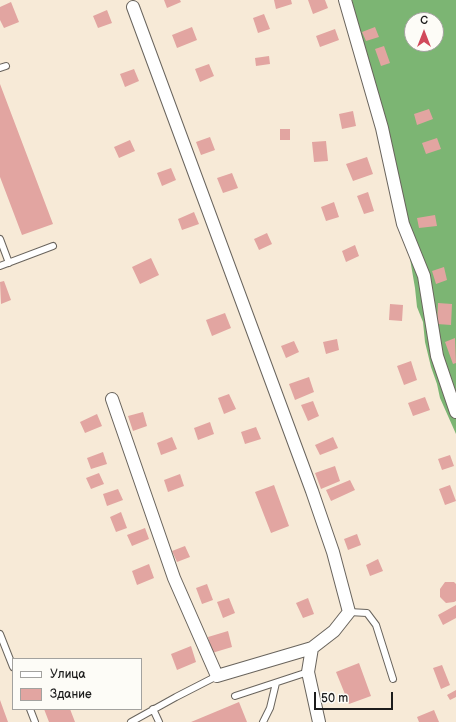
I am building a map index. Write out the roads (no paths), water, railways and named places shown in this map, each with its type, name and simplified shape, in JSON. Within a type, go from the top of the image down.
[{"type":"street","points":[[345,0],[382,128],[403,224],[424,276],[437,356],[456,412]]},
{"type":"street","points":[[112,399],[174,578],[217,676],[312,648],[334,631],[349,612],[333,552],[312,491],[133,7]]},
{"type":"street","points":[[312,648],[308,672],[319,722]]},
{"type":"lane","points":[[0,239],[9,263]]},
{"type":"lane","points":[[0,266],[53,246]]},
{"type":"lane","points":[[349,612],[366,613],[376,625],[393,679]]},
{"type":"lane","points":[[0,634],[12,664]]},
{"type":"lane","points":[[235,696],[308,672]]},
{"type":"lane","points":[[131,722],[152,709],[217,676]]},
{"type":"lane","points":[[263,722],[270,708],[276,683]]},
{"type":"lane","points":[[152,709],[159,722]]},
{"type":"lane","points":[[30,710],[35,722]]}]
